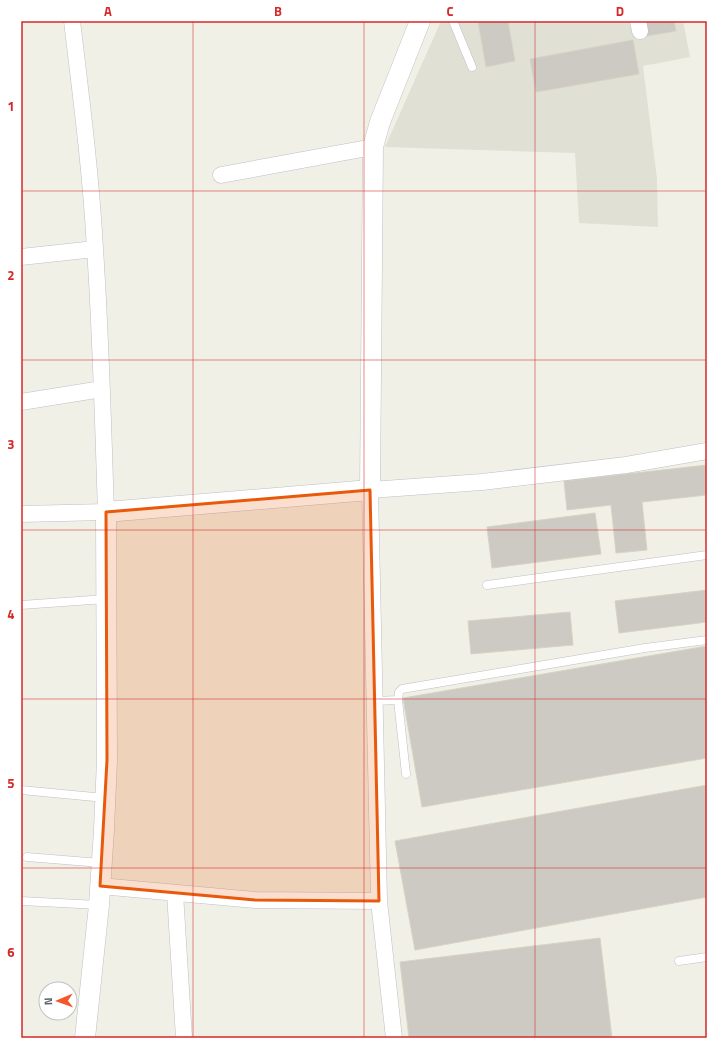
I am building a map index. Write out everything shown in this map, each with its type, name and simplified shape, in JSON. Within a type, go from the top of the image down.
[{"type":"street","points":[[72,21],[87,150],[95,249],[106,512],[106,798],[100,896],[85,1038]]},
{"type":"street","points":[[394,1038],[379,901],[370,490],[373,147],[380,122],[420,21]]},
{"type":"street","points":[[221,176],[373,147]]},
{"type":"street","points":[[21,257],[95,249]]},
{"type":"street","points":[[21,402],[102,389]]},
{"type":"street","points":[[21,514],[106,512],[482,482],[626,465],[707,451]]},
{"type":"street","points":[[100,896],[175,893],[255,900],[379,901]]},
{"type":"street","points":[[175,893],[184,1038]]},
{"type":"lane","points":[[453,21],[472,67]]},
{"type":"lane","points":[[487,585],[707,555]]},
{"type":"lane","points":[[21,605],[106,599]]},
{"type":"lane","points":[[406,774],[398,700],[399,692],[402,689],[645,648],[707,640]]},
{"type":"lane","points":[[375,701],[398,700]]},
{"type":"lane","points":[[21,790],[106,798]]},
{"type":"lane","points":[[27,858],[102,864]]},
{"type":"lane","points":[[21,900],[100,896]]},
{"type":"lane","points":[[679,961],[707,957]]},
{"type":"highlighted area","points":[[370,490],[379,901],[255,900],[100,886],[107,760],[106,512]]},
{"type":"shaded area","points":[[441,21],[683,21],[690,57],[643,66],[657,179],[658,227],[579,223],[575,153],[385,147]]},
{"type":"building","points":[[478,21],[508,21],[515,61],[486,67]]},
{"type":"building","points":[[644,21],[674,21],[676,31],[647,36]]},
{"type":"building","points":[[633,40],[639,74],[536,92],[530,59]]},
{"type":"building","points":[[707,465],[707,495],[642,502],[647,550],[616,553],[611,505],[567,510],[564,481]]},
{"type":"building","points":[[595,513],[601,554],[492,568],[487,527]]},
{"type":"building","points":[[707,590],[707,622],[619,633],[615,601]]},
{"type":"building","points":[[570,612],[573,645],[471,654],[468,621]]},
{"type":"building","points":[[707,646],[707,758],[422,807],[403,698]]},
{"type":"building","points":[[707,785],[707,897],[415,950],[395,841]]},
{"type":"building","points":[[600,938],[612,1038],[409,1038],[400,962]]}]
